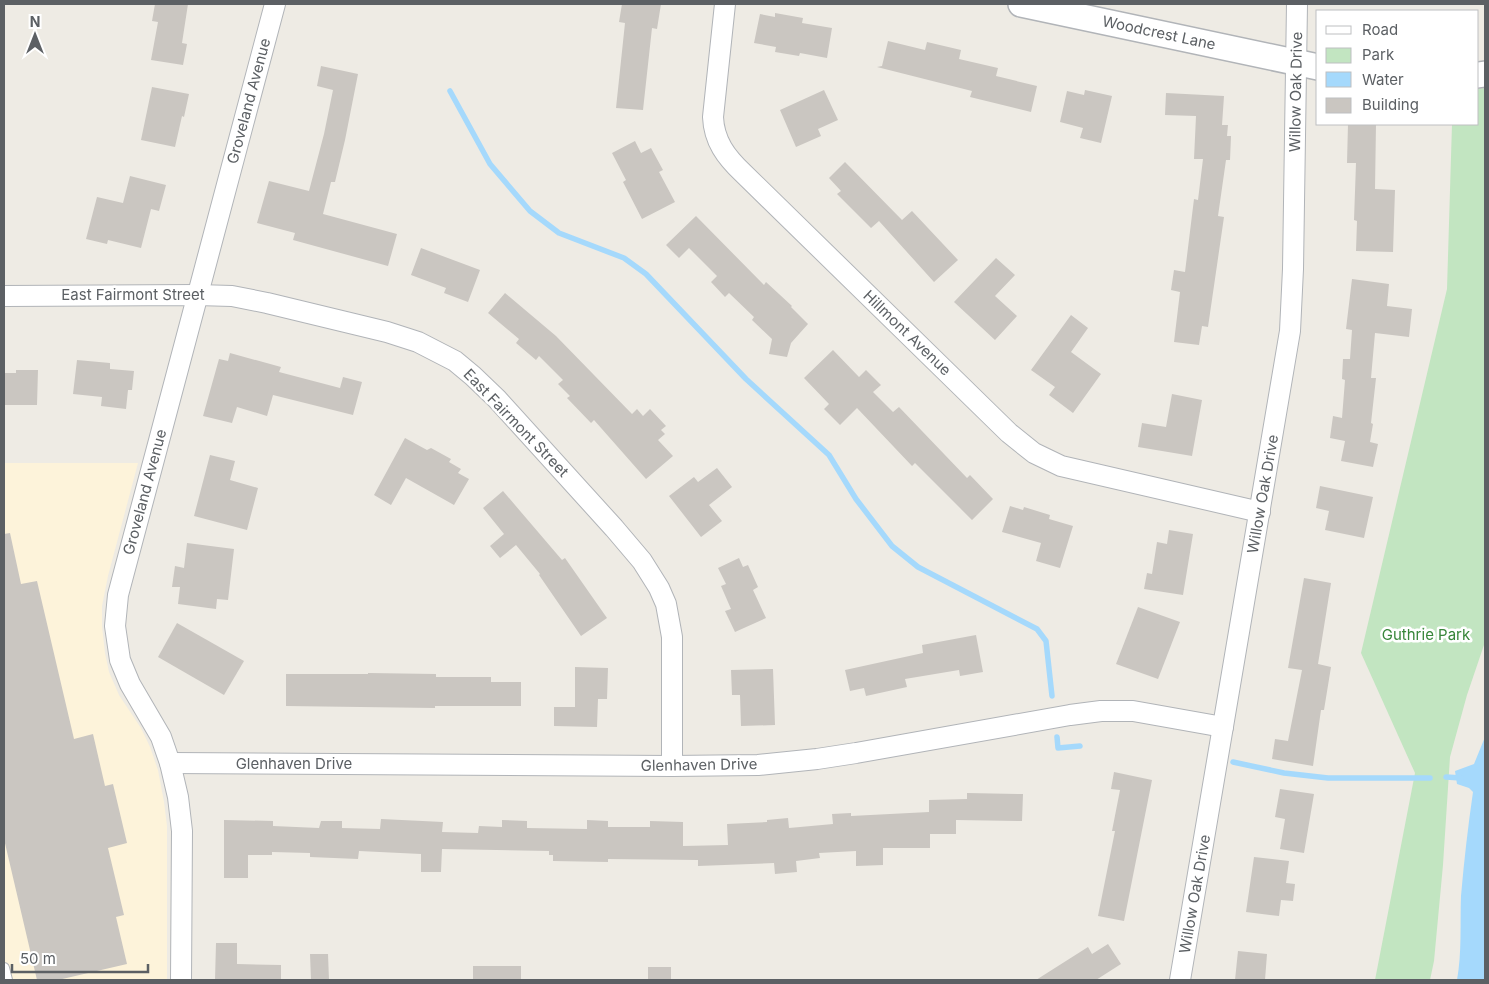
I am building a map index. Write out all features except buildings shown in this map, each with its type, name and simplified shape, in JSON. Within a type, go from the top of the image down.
[{"type":"street","name":"Groveland Avenue","points":[[181,980],[181,822],[178,797],[170,763],[157,730],[125,674],[117,647],[115,614],[118,595],[274,4]]},
{"type":"street","name":"Hillmont Avenue","points":[[725,4],[713,117],[715,133],[722,150],[743,173],[1009,433],[1034,453],[1061,466],[1260,512]]},
{"type":"street","name":"Woodcrest Lane","points":[[1021,4],[1307,65]]},
{"type":"street","name":"Willow Oak Drive","points":[[1180,980],[1288,351],[1307,65],[1297,4]]},
{"type":"street","name":"East Fairmont Street","points":[[4,296],[232,296],[411,339],[433,348],[455,361],[485,387],[637,554],[660,588],[666,604],[672,637],[672,766]]},
{"type":"street","name":"Glenhaven Drive","points":[[170,763],[758,765],[817,759],[1101,711],[1143,712],[1223,727]]},
{"type":"lane","points":[[4,968],[7,980]]},
{"type":"shaded area","points":[[4,463],[138,463],[108,576],[102,606],[102,626],[109,672],[119,695],[141,728],[150,747],[158,770],[164,802],[167,826],[167,980],[4,980]]},
{"type":"green space","name":"Guthrie Park","points":[[1485,88],[1485,642],[1467,695],[1450,757],[1443,865],[1434,961],[1430,980],[1375,980],[1415,773],[1361,653],[1447,289],[1452,125],[1479,125],[1479,89]]},
{"type":"water","points":[[1485,737],[1485,980],[1457,980],[1460,949],[1461,896],[1473,792],[1469,788],[1457,784],[1455,771],[1474,764]]},
{"type":"waterway","points":[[450,91],[490,164],[530,211],[559,233],[624,258],[646,274],[746,379],[829,455],[856,499],[892,546],[918,567],[1037,629],[1046,641],[1052,696]]},
{"type":"waterway","points":[[1057,737],[1058,748],[1080,746]]},
{"type":"waterway","points":[[1233,762],[1284,773],[1328,778],[1430,778]]},
{"type":"waterway","points":[[1446,777],[1461,778]]}]
